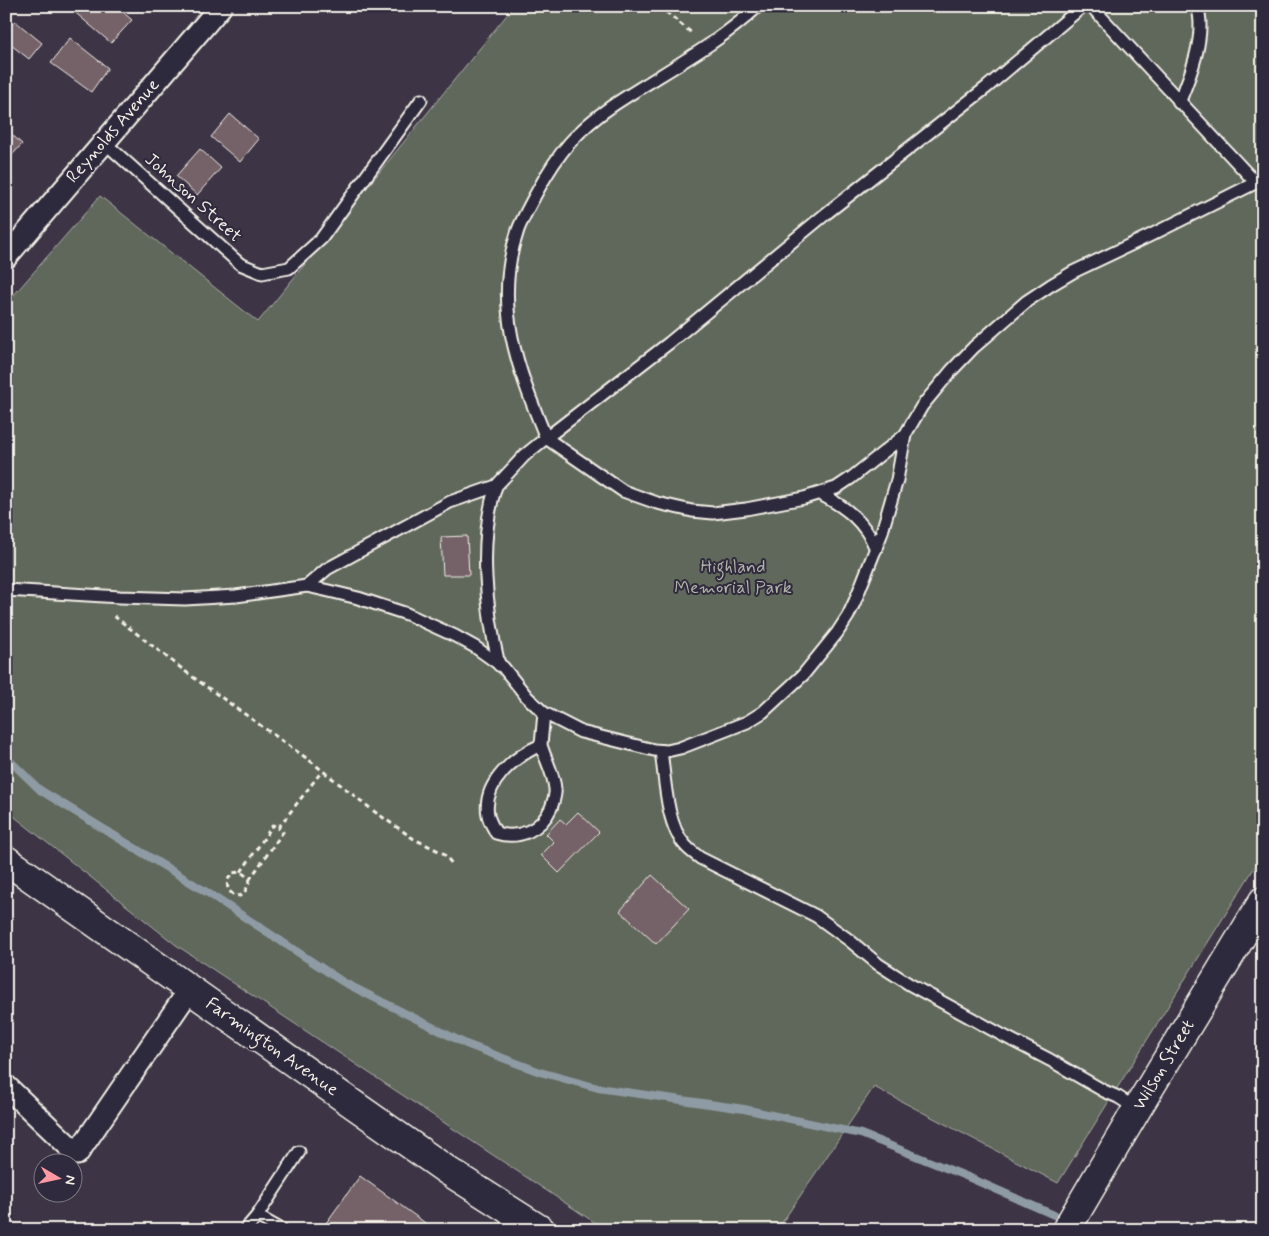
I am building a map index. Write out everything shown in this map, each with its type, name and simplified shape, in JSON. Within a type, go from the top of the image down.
[{"type":"street","name":"Reynolds Avenue","points":[[6,257],[221,6]]},
{"type":"street","name":"Farmington Avenue","points":[[6,860],[448,1171],[541,1230]]},
{"type":"street","name":"Wilson Street","points":[[1073,1219],[1263,901]]},
{"type":"street","points":[[6,1086],[77,1154],[190,989]]},
{"type":"lane","points":[[758,6],[741,22],[661,76],[612,106],[588,124],[569,142],[552,166],[518,229],[510,260],[507,293],[509,328],[516,360],[546,438],[623,491],[657,503],[692,511],[713,513],[746,509],[820,494],[836,488],[905,434],[922,406],[952,370],[974,347],[1027,301],[1073,272],[1259,181],[1179,103],[1091,6]]},
{"type":"lane","points":[[499,665],[494,643],[485,566],[490,503],[496,486],[525,455],[669,343],[835,207],[987,87],[1083,6]]},
{"type":"lane","points":[[1179,103],[1189,81],[1197,51],[1200,34],[1197,6]]},
{"type":"lane","name":"Johnson Street","points":[[104,142],[240,264],[262,273],[289,268],[321,239],[421,100]]},
{"type":"lane","points":[[6,590],[120,597],[210,598],[307,586],[358,598],[430,623],[475,648],[499,665],[544,713],[581,732],[638,748],[661,751],[680,748],[747,722],[763,712],[790,690],[817,659],[848,616],[876,549],[896,480],[905,434]]},
{"type":"lane","points":[[307,586],[327,570],[450,502],[496,486]]},
{"type":"lane","points":[[820,494],[833,500],[862,523],[876,549]]},
{"type":"lane","points":[[541,745],[528,751],[506,769],[496,781],[489,795],[487,807],[488,817],[496,833],[507,836],[522,834],[532,830],[548,815],[554,801],[556,790],[541,745],[544,713]]},
{"type":"lane","points":[[661,751],[666,797],[671,820],[683,844],[700,858],[816,916],[878,964],[909,984],[1137,1109]]},
{"type":"lane","points":[[245,1230],[257,1216],[299,1152]]},
{"type":"lane","points":[[257,1216],[282,1230]]},
{"type":"path","points":[[659,6],[707,45]]},
{"type":"path","points":[[82,595],[107,611],[361,802],[414,839],[443,853],[453,865]]},
{"type":"path","points":[[278,828],[322,771]]},
{"type":"path","points":[[241,872],[273,825],[278,828],[283,832],[250,879],[249,886],[244,893],[240,896],[234,895],[228,890],[227,881],[232,873],[241,872],[250,879]]},
{"type":"green space","name":"Highland Memorial Park","points":[[514,6],[1263,6],[1263,854],[1058,1183],[874,1087],[777,1230],[606,1230],[176,945],[6,810],[6,304],[100,196],[258,322]]},
{"type":"building","points":[[74,6],[116,6],[132,20],[111,43],[71,9]]},
{"type":"building","points":[[15,21],[42,43],[29,59],[6,41],[6,31]]},
{"type":"building","points":[[70,38],[108,68],[91,92],[51,63]]},
{"type":"building","points":[[230,114],[259,139],[240,162],[211,137]]},
{"type":"building","points":[[6,129],[22,144],[6,162]]},
{"type":"building","points":[[200,149],[221,168],[197,195],[176,176]]},
{"type":"building","points":[[467,536],[469,575],[443,575],[441,537]]},
{"type":"building","points":[[578,812],[599,832],[559,873],[541,855],[554,842],[546,834],[560,819],[566,824]]},
{"type":"building","points":[[652,875],[689,909],[656,944],[620,911]]},
{"type":"building","points":[[360,1176],[435,1230],[321,1230]]},
{"type":"waterway","points":[[6,757],[40,790],[208,893],[343,982],[466,1044],[540,1072],[598,1088],[744,1109],[861,1134],[968,1177],[1088,1230]]}]
